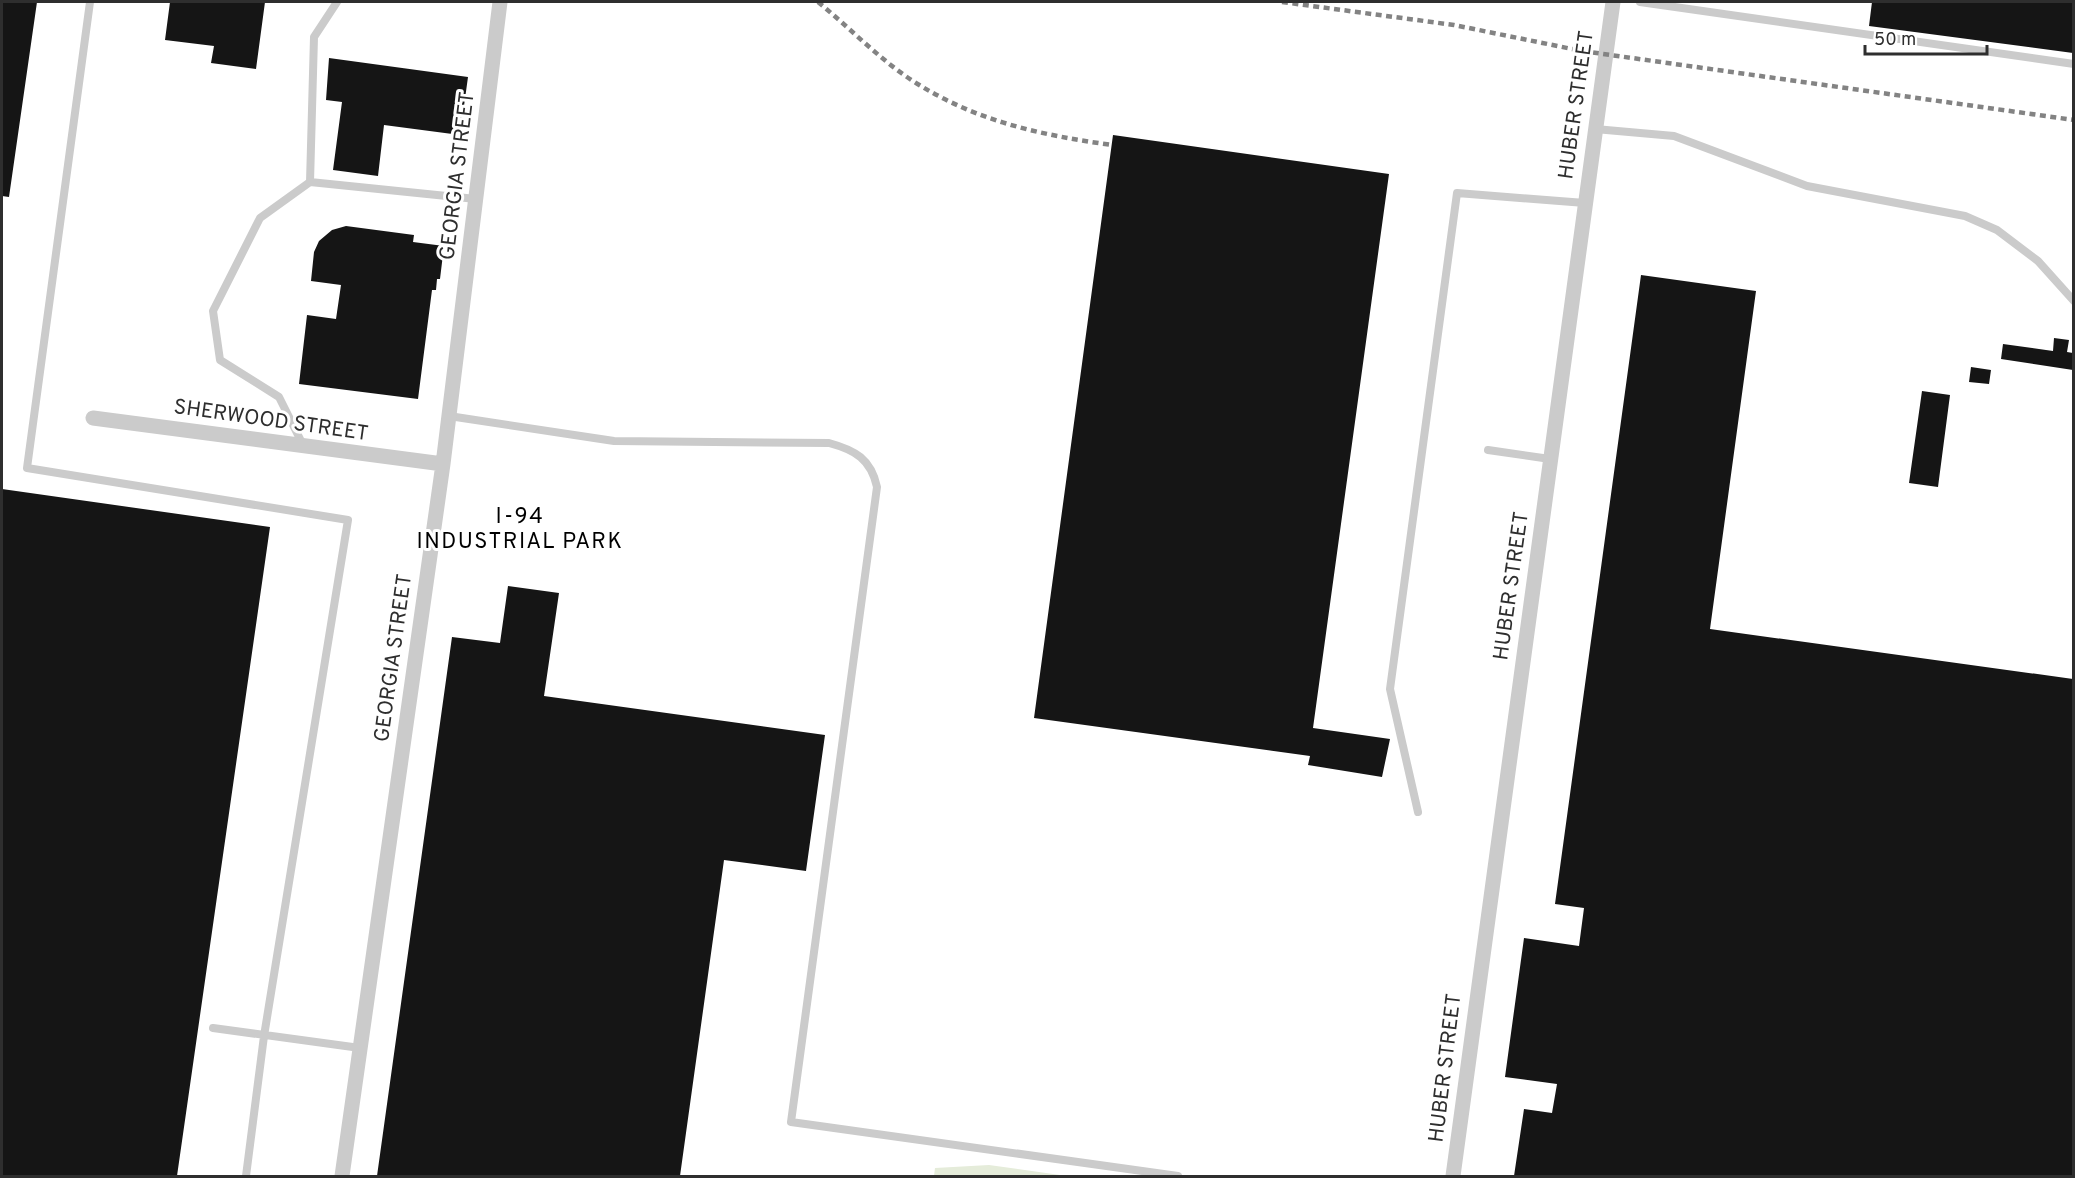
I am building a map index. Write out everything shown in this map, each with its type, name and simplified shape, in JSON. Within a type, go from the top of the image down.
[{"type":"street","name":"GEORGIA STREET","points":[[342,1176],[443,464],[500,2]]},
{"type":"street","name":"HUBER STREET","points":[[1453,1176],[1612,2]]},
{"type":"street","name":"SHERWOOD STREET","points":[[93,418],[443,464]]},
{"type":"lane","points":[[90,2],[27,468],[348,520],[264,1036],[246,1176]]},
{"type":"lane","points":[[310,182],[314,37],[337,2]]},
{"type":"lane","points":[[1640,2],[2073,64]]},
{"type":"lane","points":[[1595,129],[1674,136],[1807,186],[1965,216],[1997,230],[2038,261],[2073,301]]},
{"type":"lane","points":[[303,447],[279,398],[220,360],[213,311],[260,218],[310,182],[476,200]]},
{"type":"lane","points":[[1418,812],[1390,689],[1457,193],[1585,203]]},
{"type":"lane","points":[[449,416],[614,441],[829,443],[850,449],[864,458],[873,470],[877,487],[791,1122],[1178,1176]]},
{"type":"lane","points":[[1488,450],[1551,459]]},
{"type":"lane","points":[[213,1028],[360,1048]]},
{"type":"green space","points":[[989,1165],[1067,1176],[934,1176],[935,1168]]},
{"type":"building","points":[[2,2],[37,2],[9,197],[2,196]]},
{"type":"building","points":[[170,2],[265,2],[256,69],[211,63],[214,46],[165,40]]},
{"type":"building","points":[[1872,2],[2073,2],[2073,53],[1869,26]]},
{"type":"building","points":[[329,58],[468,77],[460,135],[384,125],[378,176],[333,170],[342,102],[326,100]]},
{"type":"building","points":[[1113,135],[1389,174],[1313,728],[1390,739],[1382,777],[1308,765],[1310,756],[1034,718]]},
{"type":"building","points":[[346,226],[414,235],[413,242],[444,246],[440,279],[437,279],[436,290],[432,290],[418,399],[299,384],[307,315],[336,319],[341,285],[311,281],[314,252],[319,241],[332,230]]},
{"type":"building","points":[[1641,275],[1756,291],[1710,629],[2073,679],[2073,1176],[1514,1176],[1524,1109],[1552,1113],[1557,1084],[1505,1077],[1524,938],[1579,946],[1584,908],[1555,904]]},
{"type":"building","points":[[2054,338],[2069,340],[2067,352],[2073,353],[2073,370],[2001,359],[2003,344],[2053,351]]},
{"type":"building","points":[[1971,367],[1991,370],[1989,384],[1969,382]]},
{"type":"building","points":[[1922,391],[1950,395],[1938,487],[1909,483]]},
{"type":"building","points":[[2,489],[270,527],[177,1176],[2,1176]]},
{"type":"building","points":[[508,586],[559,593],[544,696],[825,735],[806,871],[724,860],[680,1176],[377,1176],[452,637],[500,643]]},
{"type":"railway","points":[[818,2],[900,72],[936,95],[1009,124],[1034,131],[1112,145]]},
{"type":"railway","points":[[1282,2],[1454,25],[1582,51],[2074,120]]},
{"type":"district","name":"I-94 INDUSTRIAL PARK","points":[[520,530]]}]
